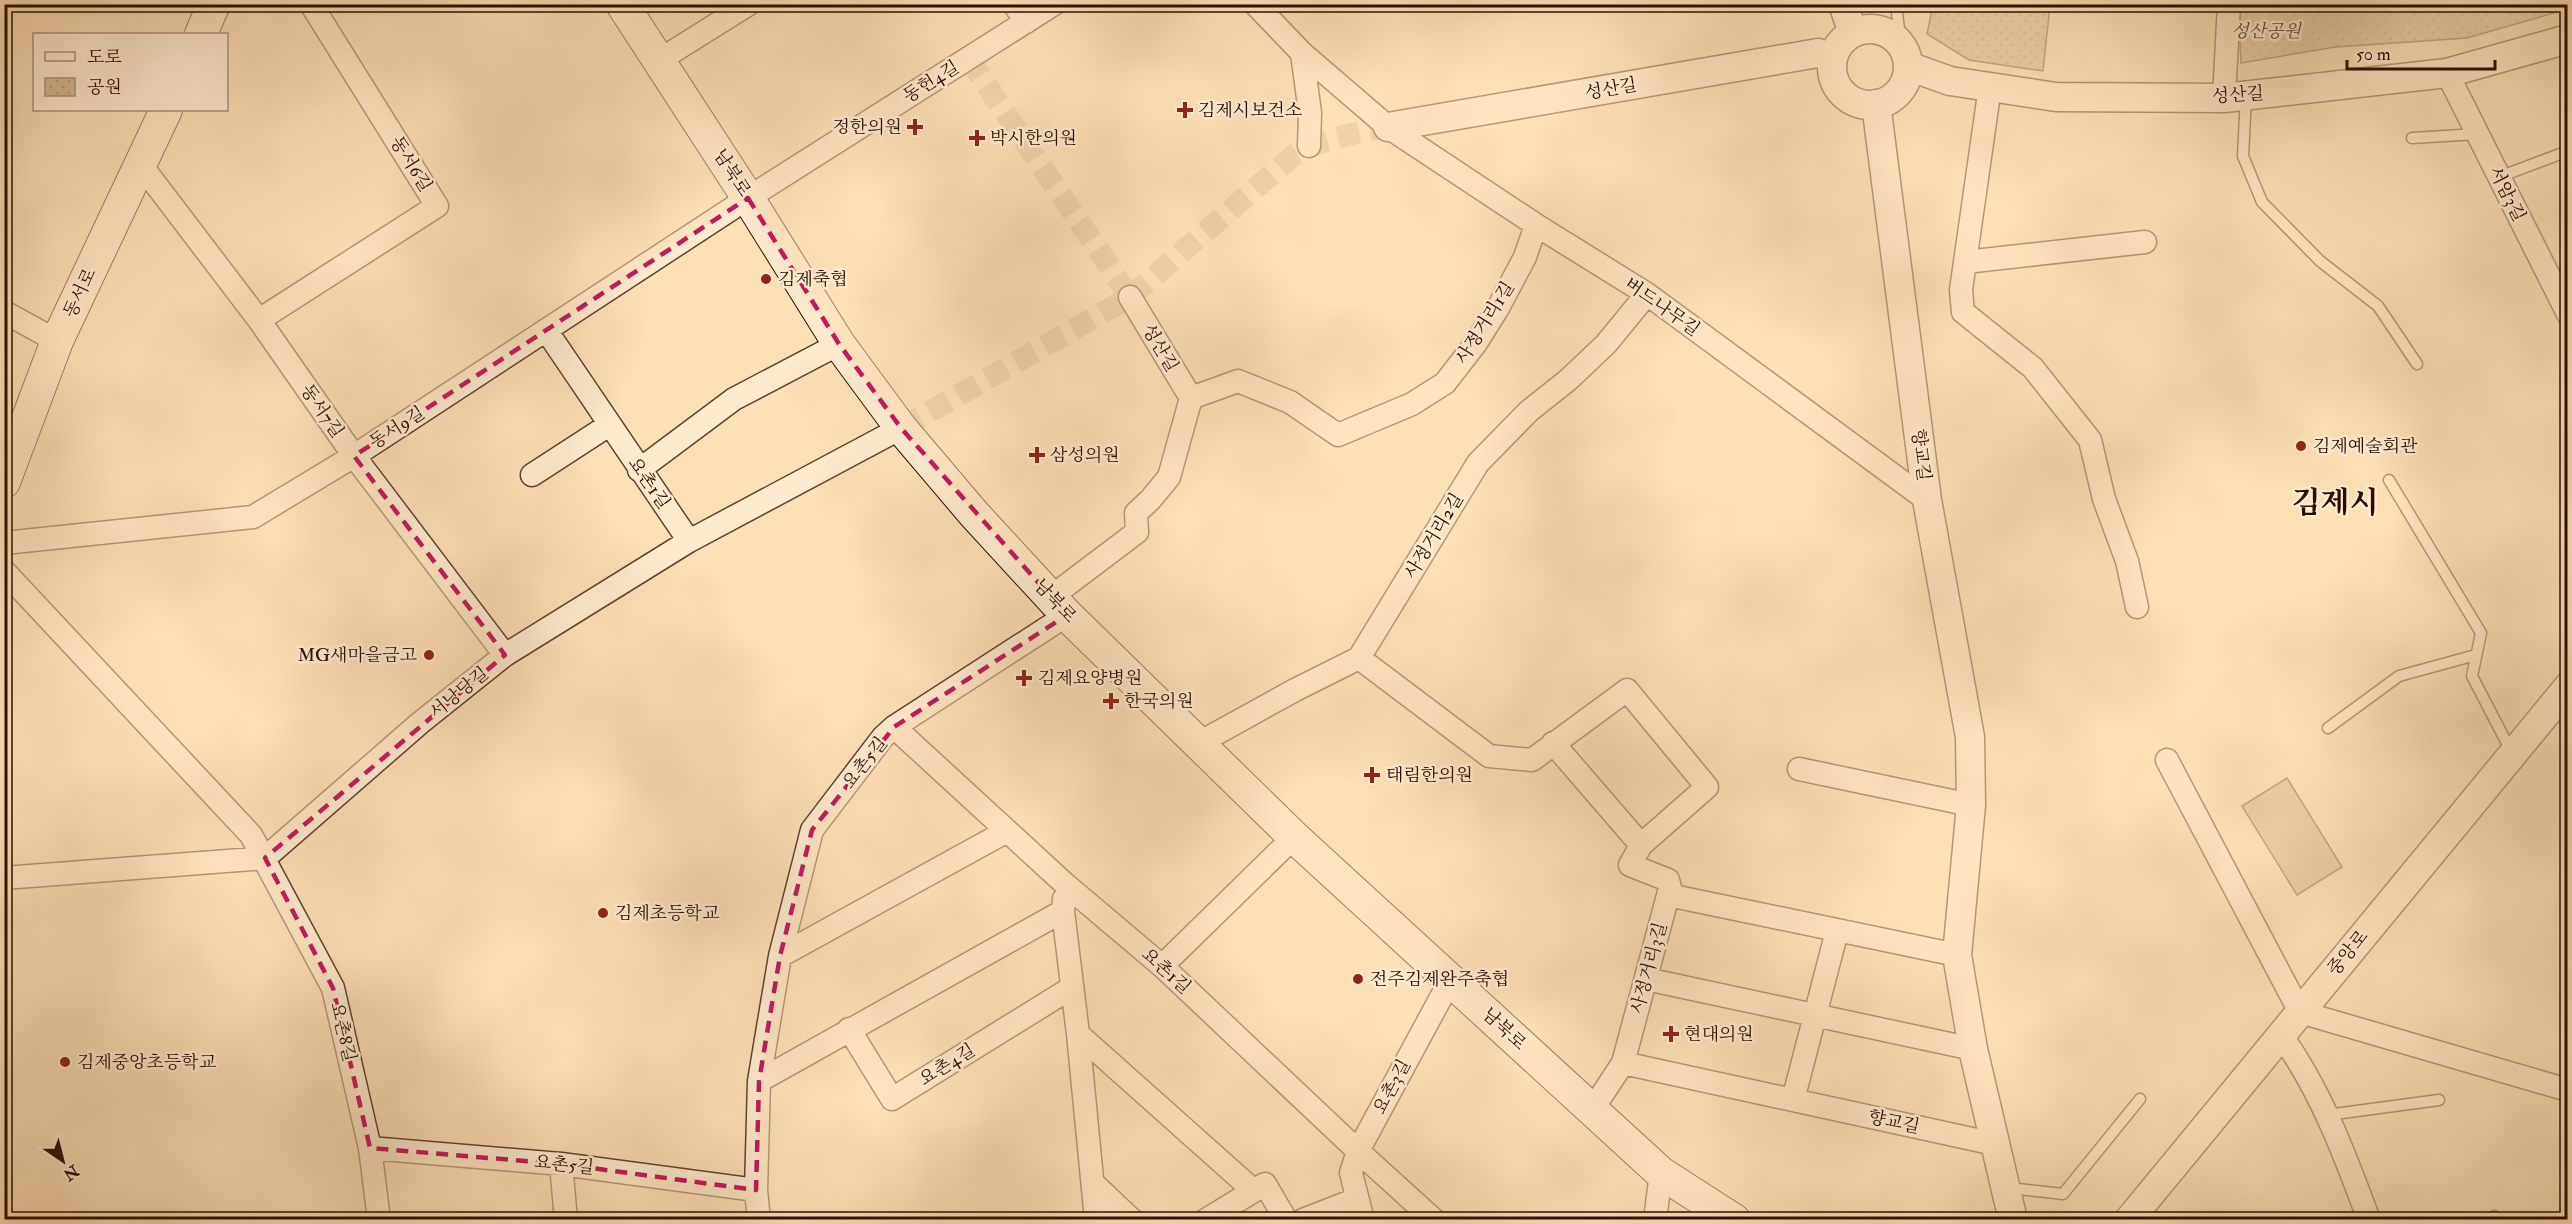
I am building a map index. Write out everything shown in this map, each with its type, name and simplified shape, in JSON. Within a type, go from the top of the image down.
[{"type":"main road","points":[[201,33],[214,4]]},
{"type":"main road","name":"남북로","points":[[621,4],[748,198],[839,344],[901,428],[974,514],[1059,606],[1294,837],[1661,1173],[1734,1220]]},
{"type":"main road","name":"동서로","points":[[4,482],[57,342],[166,111]]},
{"type":"street","name":"동서6길","points":[[259,320],[436,206],[311,4]]},
{"type":"street","points":[[658,61],[749,4]]},
{"type":"street","name":"동헌4길","points":[[748,198],[1020,13],[1054,4]]},
{"type":"street","points":[[1255,4],[1302,53],[1388,127]]},
{"type":"street","points":[[1843,4],[1853,33]]},
{"type":"street","points":[[2229,4],[2235,97]]},
{"type":"street","points":[[1874,30],[1893,37],[1904,56],[1902,86],[1887,101],[1876,104],[1855,102],[1839,89],[1834,79],[1833,58],[1844,39],[1853,33],[1874,30]]},
{"type":"street","name":"성산길","points":[[1904,56],[1950,81],[2056,97],[2235,97],[2447,73],[2568,39]]},
{"type":"street","points":[[1302,53],[1310,113],[1309,146]]},
{"type":"street","name":"성산길","points":[[1388,127],[1818,53],[1833,58]]},
{"type":"street","name":"서암3길","points":[[2447,73],[2568,314]]},
{"type":"street","points":[[1990,87],[1961,290],[1963,312],[2033,368],[2090,440],[2104,499],[2127,561],[2137,607]]},
{"type":"street","name":"향교길","points":[[1876,104],[1927,500],[1970,737],[1971,805],[1957,955],[1972,1049],[2013,1220]]},
{"type":"street","name":"버드나무길","points":[[1388,127],[1536,225],[1647,294],[1927,500]]},
{"type":"street","name":"동서7길","points":[[141,165],[259,320],[354,456],[505,655]]},
{"type":"street","name":"동서9길","points":[[4,543],[253,517],[354,456],[748,198]]},
{"type":"street","name":"사정거리1길","points":[[1191,398],[1238,381],[1290,402],[1338,435],[1412,404],[1445,383],[1476,344],[1525,257],[1536,225]]},
{"type":"street","points":[[1965,262],[2145,242]]},
{"type":"street","name":"사정거리2길","points":[[1359,658],[1478,463],[1529,411],[1568,380],[1606,344],[1647,294]]},
{"type":"street","name":"성산길","points":[[1130,297],[1191,398]]},
{"type":"street","points":[[4,312],[57,342]]},
{"type":"street","name":"요촌1길","points":[[546,330],[689,541]]},
{"type":"street","points":[[639,470],[734,399],[839,344]]},
{"type":"street","points":[[1059,606],[1137,532],[1137,513],[1169,477],[1191,398]]},
{"type":"street","points":[[532,475],[609,425]]},
{"type":"street","name":"서낭당길","points":[[265,858],[420,723],[505,655],[689,541],[901,428]]},
{"type":"street","points":[[4,571],[251,835],[265,858],[4,878]]},
{"type":"street","name":"요촌5길","points":[[370,1148],[561,1164],[755,1208],[759,1081],[780,956],[812,830],[883,737],[894,727],[1059,606]]},
{"type":"street","points":[[1199,743],[1359,658],[1490,756],[1532,760],[1627,690],[1707,788],[1641,845],[1630,865],[1668,880],[1670,888],[1668,895],[1957,955]]},
{"type":"street","name":"중앙로","points":[[2129,1220],[2568,687]]},
{"type":"street","name":"요촌1길","points":[[894,727],[1065,884],[1162,966],[1434,1220]]},
{"type":"street","points":[[1554,743],[1641,845]]},
{"type":"street","points":[[2167,760],[2300,1012],[2568,1090]]},
{"type":"street","points":[[1799,769],[1971,805]]},
{"type":"street","points":[[780,956],[1007,831]]},
{"type":"street","points":[[1162,966],[1294,837]]},
{"type":"street","name":"요촌8길","points":[[265,858],[333,988],[370,1148],[379,1220]]},
{"type":"street","points":[[1065,884],[1063,911],[1078,1034],[1096,1220]]},
{"type":"street","name":"사정거리3길","points":[[1592,1110],[1623,1063],[1668,895]]},
{"type":"street","points":[[759,1081],[1063,911]]},
{"type":"street","points":[[1793,1100],[1838,930]]},
{"type":"street","name":"요촌3길","points":[[1303,1220],[1360,1209],[1351,1173],[1358,1151],[1451,979]]},
{"type":"street","points":[[1646,979],[1972,1049]]},
{"type":"street","name":"요촌4길","points":[[849,1029],[892,1099],[1071,988]]},
{"type":"street","points":[[1078,1034],[1259,1188],[1286,1220]]},
{"type":"street","points":[[2281,1035],[2301,1063],[2327,1115],[2369,1220]]},
{"type":"street","name":"향교길","points":[[1623,1063],[1995,1144]]},
{"type":"street","points":[[561,1164],[566,1220]]},
{"type":"street","points":[[1654,1220],[1661,1173]]},
{"type":"street","points":[[1093,1183],[1132,1220]]},
{"type":"street","points":[[1206,1220],[1259,1188]]},
{"type":"lane","points":[[1896,4],[1904,56]]},
{"type":"lane","points":[[2235,97],[2243,156],[2262,202],[2320,261],[2378,306],[2417,364]]},
{"type":"lane","points":[[2412,138],[2477,134]]},
{"type":"lane","points":[[2499,177],[2568,151]]},
{"type":"lane","points":[[2390,480],[2481,633],[2472,676],[2512,753]]},
{"type":"lane","points":[[2328,728],[2399,676],[2476,655]]},
{"type":"lane","points":[[2006,1188],[2063,1194],[2140,1099]]},
{"type":"lane","points":[[2327,1115],[2439,1100]]},
{"type":"highlighted area","points":[[748,198],[839,344],[901,428],[1067,615],[894,727],[812,830],[780,956],[759,1081],[756,1190],[561,1164],[370,1148],[333,988],[265,858],[505,655],[354,456]]},
{"type":"green space","name":"성산공원","points":[[2567,4],[2568,9],[2467,38],[2335,47],[2241,63],[2238,5]]},
{"type":"green space","points":[[1933,5],[2050,5],[2043,71],[1969,60],[1927,34]]},
{"type":"green space","points":[[2287,778],[2342,867],[2297,895],[2242,806]]},
{"type":"tunnel","points":[[968,58],[1130,297]]},
{"type":"tunnel","points":[[901,428],[1130,297],[1294,155],[1328,140],[1388,127]]},
{"type":"place","name":"김제시보건소","points":[[1185,110]]},
{"type":"place","name":"정한의원","points":[[915,127]]},
{"type":"place","name":"박시한의원","points":[[977,138]]},
{"type":"place","name":"김제축협","points":[[766,279]]},
{"type":"place","name":"김제예술회관","points":[[2301,446]]},
{"type":"place","name":"삼성의원","points":[[1037,455]]},
{"type":"place","name":"MG새마을금고","points":[[429,655]]},
{"type":"place","name":"김제요양병원","points":[[1024,678]]},
{"type":"place","name":"한국의원","points":[[1111,701]]},
{"type":"place","name":"태림한의원","points":[[1372,775]]},
{"type":"place","name":"김제초등학교","points":[[603,913]]},
{"type":"place","name":"전주김제완주축협","points":[[1358,979]]},
{"type":"place","name":"현대의원","points":[[1671,1034]]},
{"type":"place","name":"김제중앙초등학교","points":[[65,1062]]},
{"type":"district","name":"김제시","points":[[2335,502]]}]
